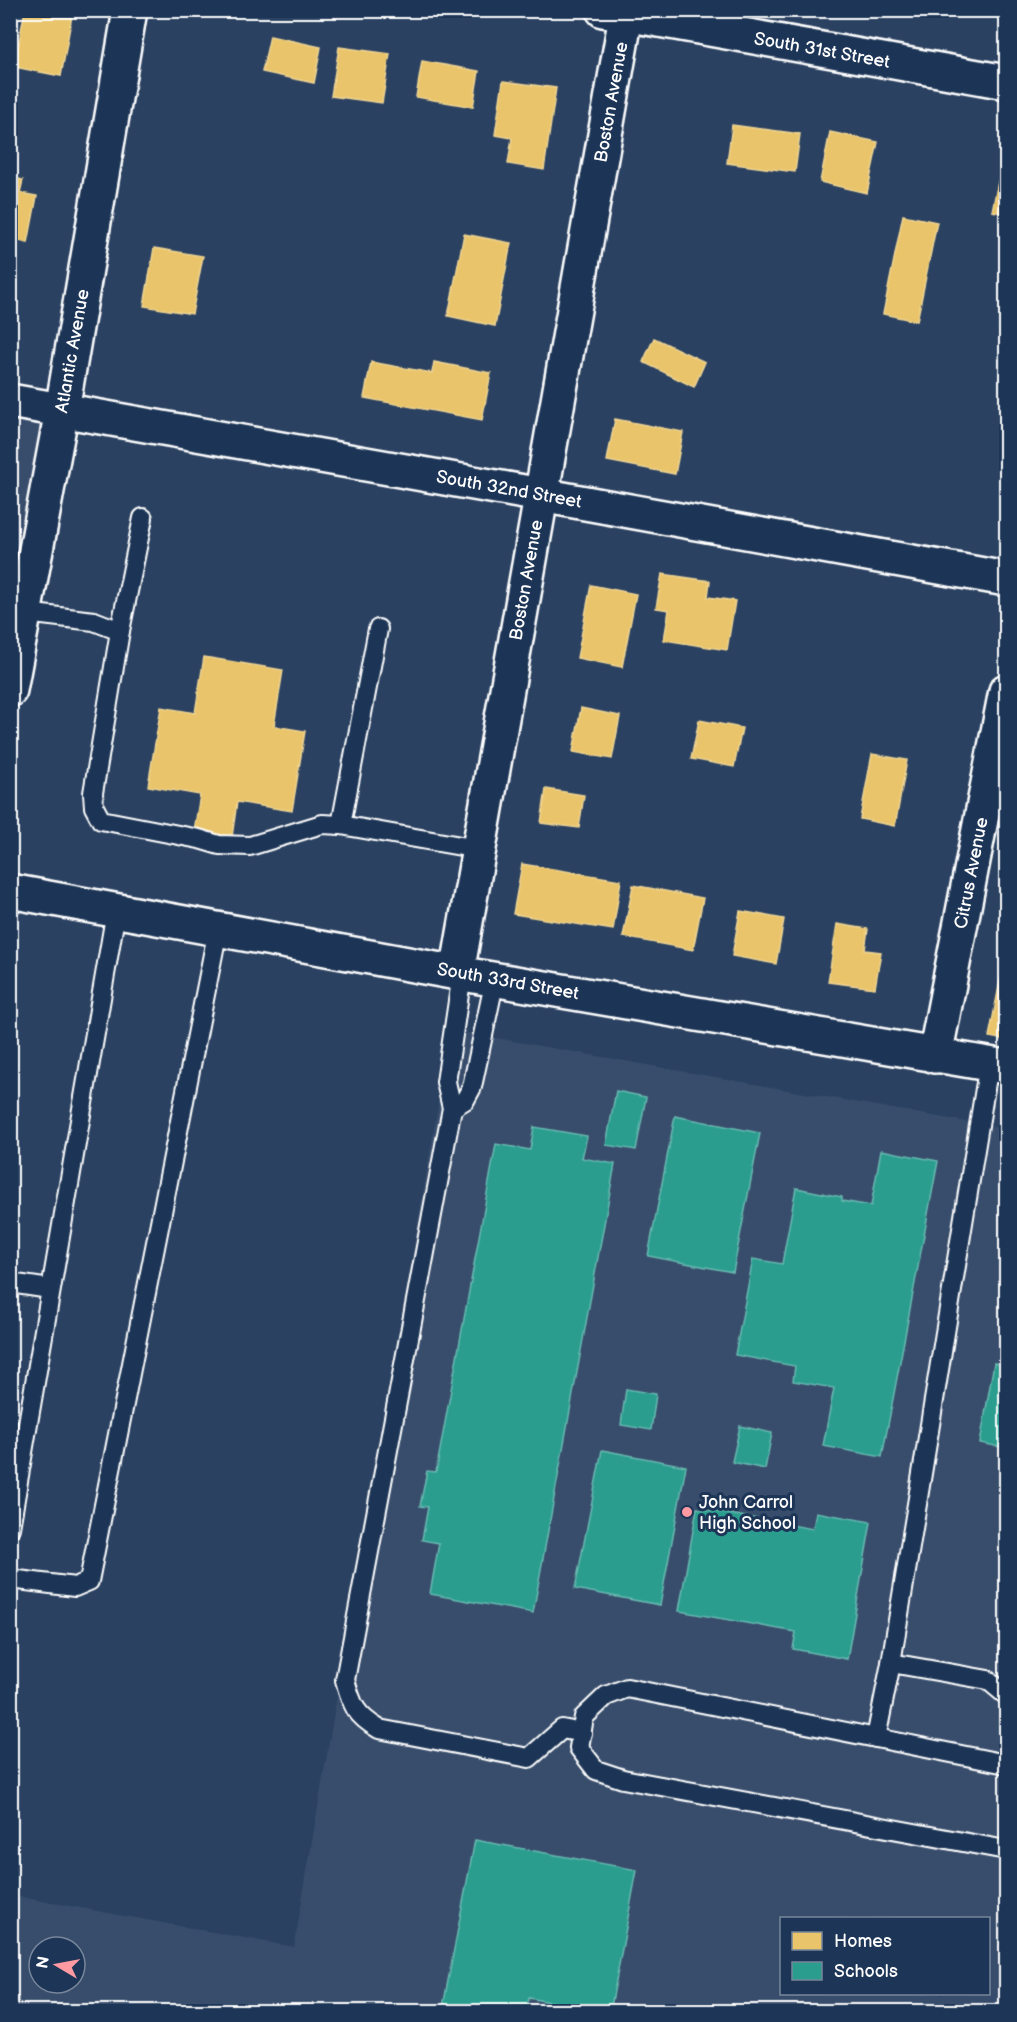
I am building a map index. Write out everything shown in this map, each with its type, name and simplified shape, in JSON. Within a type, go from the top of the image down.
[{"type":"street","name":"Atlantic Avenue","points":[[10,690],[62,410],[130,10]]},
{"type":"street","name":"South 31st Street","points":[[619,12],[1006,82]]},
{"type":"street","name":"Boston Avenue","points":[[459,973],[478,849],[542,495],[619,12]]},
{"type":"street","name":"South 32nd Street","points":[[10,401],[1006,579]]},
{"type":"street","name":"Citrus Avenue","points":[[935,1056],[1006,691]]},
{"type":"street","name":"South 33rd Street","points":[[10,891],[459,973],[998,1066]]},
{"type":"lane","points":[[143,518],[120,631],[93,793],[94,807],[101,820],[229,846],[250,846],[322,824],[340,825],[478,849]]},
{"type":"lane","points":[[25,613],[94,621],[120,631]]},
{"type":"lane","points":[[340,825],[378,629]]},
{"type":"lane","points":[[10,1528],[116,911]]},
{"type":"lane","points":[[10,1579],[75,1587],[89,1581],[218,929]]},
{"type":"lane","points":[[459,973],[446,1082],[452,1108],[345,1680],[352,1705],[363,1720],[379,1729],[528,1758],[562,1729],[582,1733]]},
{"type":"lane","points":[[452,1108],[465,1100],[472,1087],[495,979]]},
{"type":"lane","points":[[876,1738],[998,1066]]},
{"type":"lane","points":[[10,1283],[51,1289]]},
{"type":"lane","points":[[891,1663],[988,1680],[1006,1695]]},
{"type":"lane","points":[[1006,1764],[627,1688],[606,1696],[584,1717],[579,1748],[596,1770],[623,1779],[1006,1850]]},
{"type":"shaded area","points":[[10,419],[40,424],[11,584]]},
{"type":"shaded area","name":"John Carrol High School","points":[[451,1030],[1006,1129],[1006,2011],[11,2011],[10,1895],[294,1947]]},
{"type":"building: Homes","points":[[25,10],[73,10],[61,76],[14,67]]},
{"type":"building: Homes","points":[[270,36],[321,47],[314,83],[262,72]]},
{"type":"building: Homes","points":[[339,47],[390,54],[382,103],[331,96]]},
{"type":"building: Homes","points":[[422,61],[479,71],[473,107],[416,97]]},
{"type":"building: Homes","points":[[503,81],[556,88],[544,170],[508,164],[512,138],[495,135]]},
{"type":"building: Homes","points":[[732,125],[800,134],[795,172],[727,163]]},
{"type":"building: Homes","points":[[830,132],[878,142],[867,193],[820,182]]},
{"type":"building: Homes","points":[[1004,153],[1006,154],[1006,214],[992,211]]},
{"type":"building: Homes","points":[[10,177],[23,180],[20,193],[37,196],[28,243],[10,239]]},
{"type":"building: Homes","points":[[903,215],[937,222],[917,321],[883,314]]},
{"type":"building: Homes","points":[[464,234],[511,243],[495,326],[448,316]]},
{"type":"building: Homes","points":[[154,248],[203,256],[192,314],[144,306]]},
{"type":"building: Homes","points":[[654,338],[705,362],[694,387],[643,362]]},
{"type":"building: Homes","points":[[371,362],[432,373],[434,362],[491,373],[482,420],[364,398]]},
{"type":"building: Homes","points":[[615,419],[683,432],[675,474],[607,461]]},
{"type":"building: Homes","points":[[662,574],[710,581],[708,597],[735,601],[727,650],[664,640],[669,610],[656,608]]},
{"type":"building: Homes","points":[[591,585],[636,594],[622,667],[577,658]]},
{"type":"building: Homes","points":[[204,657],[283,670],[274,726],[305,731],[292,811],[237,802],[232,837],[194,831],[200,795],[148,786],[161,707],[195,713]]},
{"type":"building: Homes","points":[[581,708],[620,716],[612,759],[573,752]]},
{"type":"building: Homes","points":[[699,720],[742,728],[734,767],[691,759]]},
{"type":"building: Homes","points":[[872,754],[907,760],[895,826],[860,819]]},
{"type":"building: Homes","points":[[546,789],[584,795],[579,828],[541,823]]},
{"type":"building: Homes","points":[[522,864],[621,880],[613,930],[513,914]]},
{"type":"building: Homes","points":[[633,885],[703,898],[693,950],[623,937]]},
{"type":"building: Homes","points":[[740,911],[784,919],[776,964],[732,956]]},
{"type":"building: Homes","points":[[837,924],[868,929],[865,950],[881,952],[875,988],[828,982]]},
{"type":"building: Homes","points":[[1006,951],[1006,1040],[989,1037]]},
{"type":"building: Schools","points":[[616,1091],[646,1097],[636,1150],[606,1145]]},
{"type":"building: Schools","points":[[675,1116],[760,1133],[733,1272],[648,1256]]},
{"type":"building: Schools","points":[[534,1127],[587,1136],[582,1158],[615,1164],[533,1613],[430,1594],[439,1543],[422,1540],[428,1507],[420,1506],[427,1471],[436,1472],[496,1144],[530,1150]]},
{"type":"building: Schools","points":[[881,1150],[938,1161],[882,1457],[823,1446],[834,1388],[793,1381],[795,1366],[735,1355],[753,1259],[782,1264],[796,1188],[842,1197],[842,1201],[871,1206]]},
{"type":"building: Schools","points":[[1006,1351],[1006,1448],[980,1443],[994,1363],[1004,1365]]},
{"type":"building: Schools","points":[[626,1389],[656,1394],[651,1430],[621,1425]]},
{"type":"building: Schools","points":[[740,1426],[772,1433],[765,1469],[732,1462]]},
{"type":"building: Schools","points":[[602,1450],[686,1466],[660,1605],[575,1589]]},
{"type":"building: Schools","points":[[697,1508],[813,1529],[816,1512],[871,1522],[847,1659],[793,1649],[796,1632],[679,1611]]},
{"type":"building: Schools","points":[[475,1840],[637,1870],[610,2012],[529,1998],[526,2012],[442,2012]]},
{"type":"place","name":"John Carrol High School","points":[[687,1512]]}]
